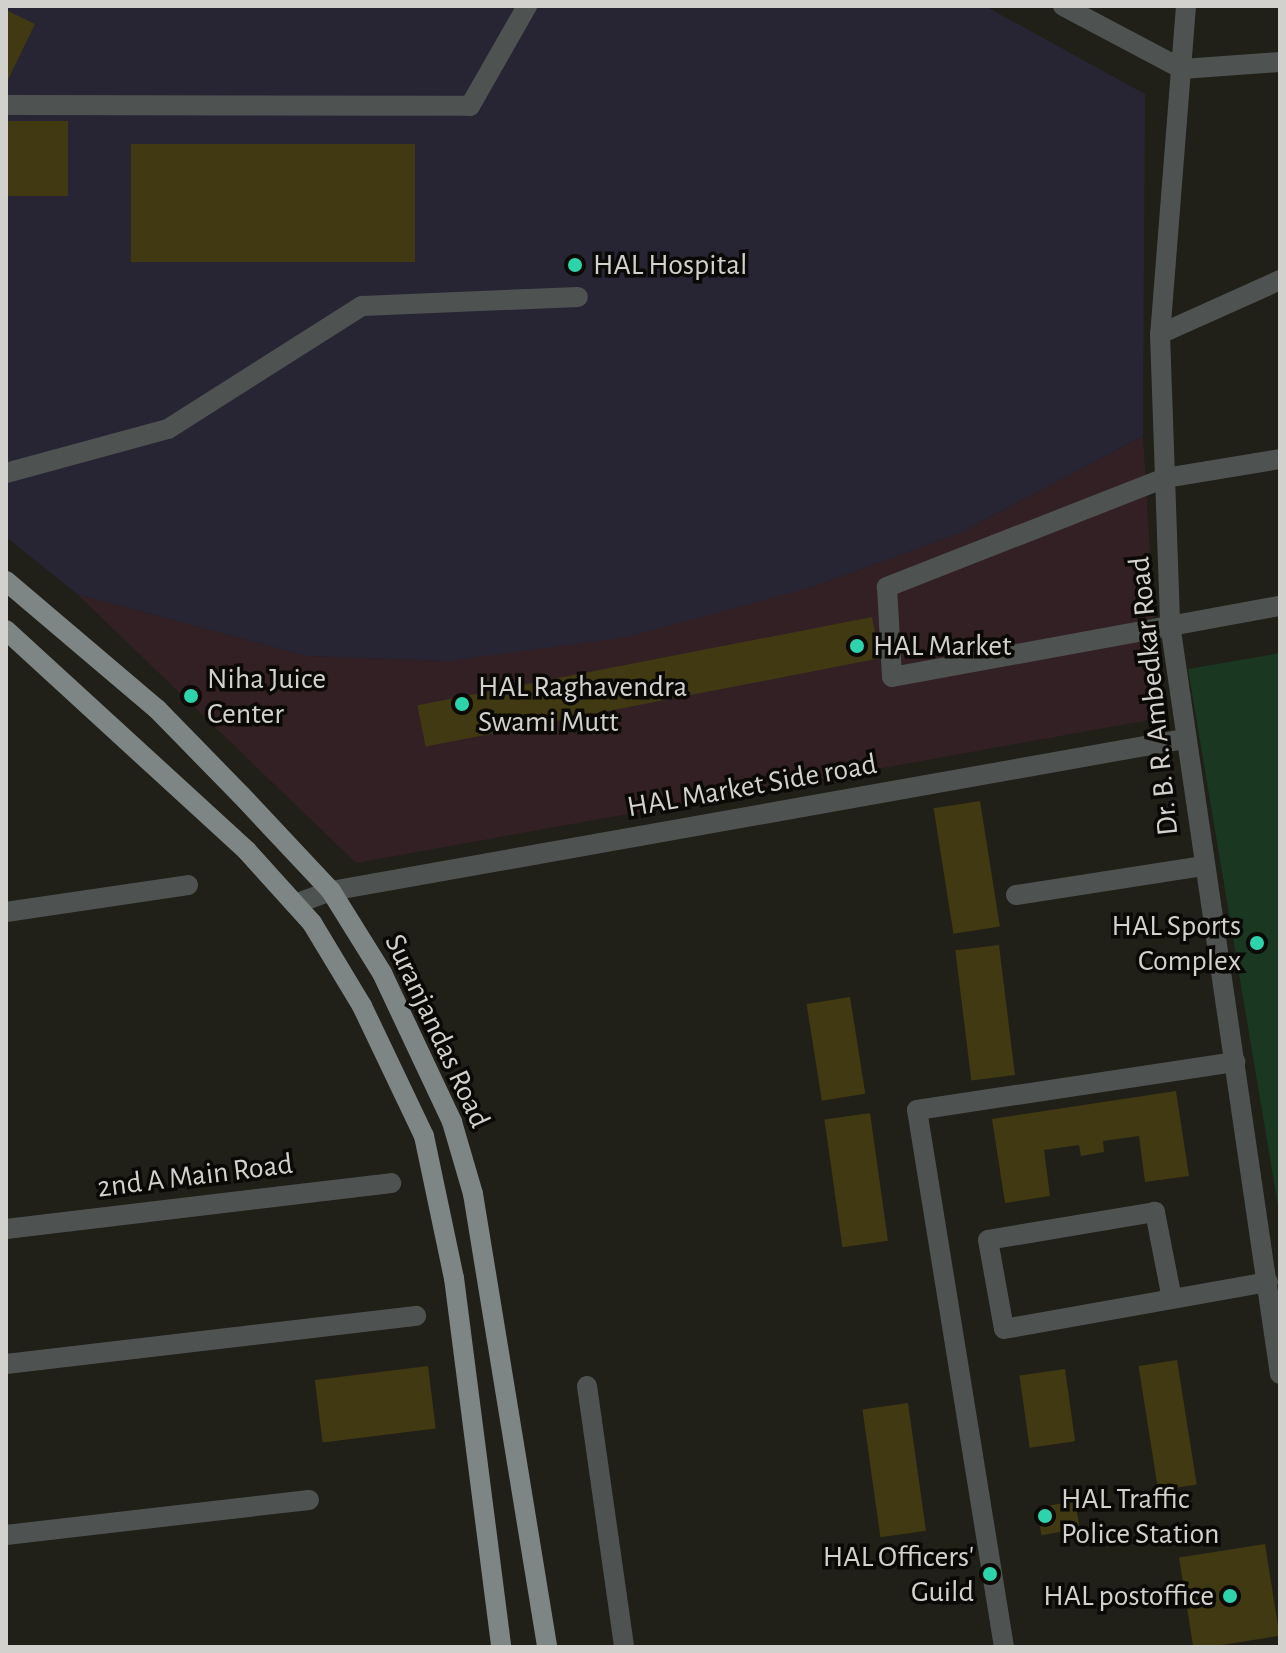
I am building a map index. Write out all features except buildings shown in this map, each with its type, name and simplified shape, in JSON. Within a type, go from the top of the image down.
[{"type":"main road","name":"Suranjandas Road","points":[[6,581],[157,709],[331,891],[382,973],[452,1122],[460,1151],[492,1291],[547,1647]]},
{"type":"main road","name":"Suranjandas Road","points":[[6,630],[247,851],[312,923],[362,1006],[424,1136],[454,1278],[501,1647]]},
{"type":"street","points":[[6,105],[470,106],[527,6]]},
{"type":"street","points":[[1063,6],[1182,69],[1280,62]]},
{"type":"street","name":"Dr. B. R. Ambedkar Road","points":[[1186,6],[1160,334],[1170,624],[1184,739],[1280,1374]]},
{"type":"street","points":[[1160,334],[1280,280]]},
{"type":"street","points":[[6,473],[168,429],[362,306],[578,297]]},
{"type":"street","points":[[1280,459],[1165,478],[887,587],[892,677],[1280,606]]},
{"type":"street","name":"HAL Market Side road","points":[[295,904],[331,891],[1184,739]]},
{"type":"street","points":[[1016,895],[1204,866]]},
{"type":"street","points":[[6,912],[188,885]]},
{"type":"street","points":[[1004,1647],[917,1110],[1235,1062]]},
{"type":"street","name":"2nd A Main Road","points":[[6,1229],[391,1183]]},
{"type":"street","points":[[1172,1299],[1155,1212],[988,1240],[1004,1329],[1268,1282]]},
{"type":"street","points":[[6,1364],[416,1316]]},
{"type":"street","points":[[587,1386],[624,1647]]},
{"type":"street","points":[[6,1535],[309,1500]]},
{"type":"shaded area","name":"HAL Hospital","points":[[6,6],[985,6],[1145,94],[1143,436],[960,533],[812,587],[627,637],[449,661],[307,656],[77,594],[6,537]]},
{"type":"shaded area","name":"HAL Market","points":[[1143,436],[1160,718],[356,863],[77,594],[307,656],[449,661],[812,587],[960,533]]},
{"type":"green space","name":"HAL Sports Complex","points":[[1280,653],[1280,1218],[1188,669]]},
{"type":"place","name":"HAL Hospital","points":[[575,265]]},
{"type":"place","name":"HAL Market","points":[[857,646]]},
{"type":"place","name":"Niha Juice Center","points":[[191,696]]},
{"type":"place","name":"HAL Raghavendra Swami Mutt","points":[[462,704]]},
{"type":"place","name":"HAL Sports Complex","points":[[1257,943]]},
{"type":"place","name":"HAL Traffic Police Station","points":[[1045,1516]]},
{"type":"place","name":"HAL Officers' Guild","points":[[990,1574]]},
{"type":"place","name":"HAL postoffice","points":[[1230,1596]]}]
